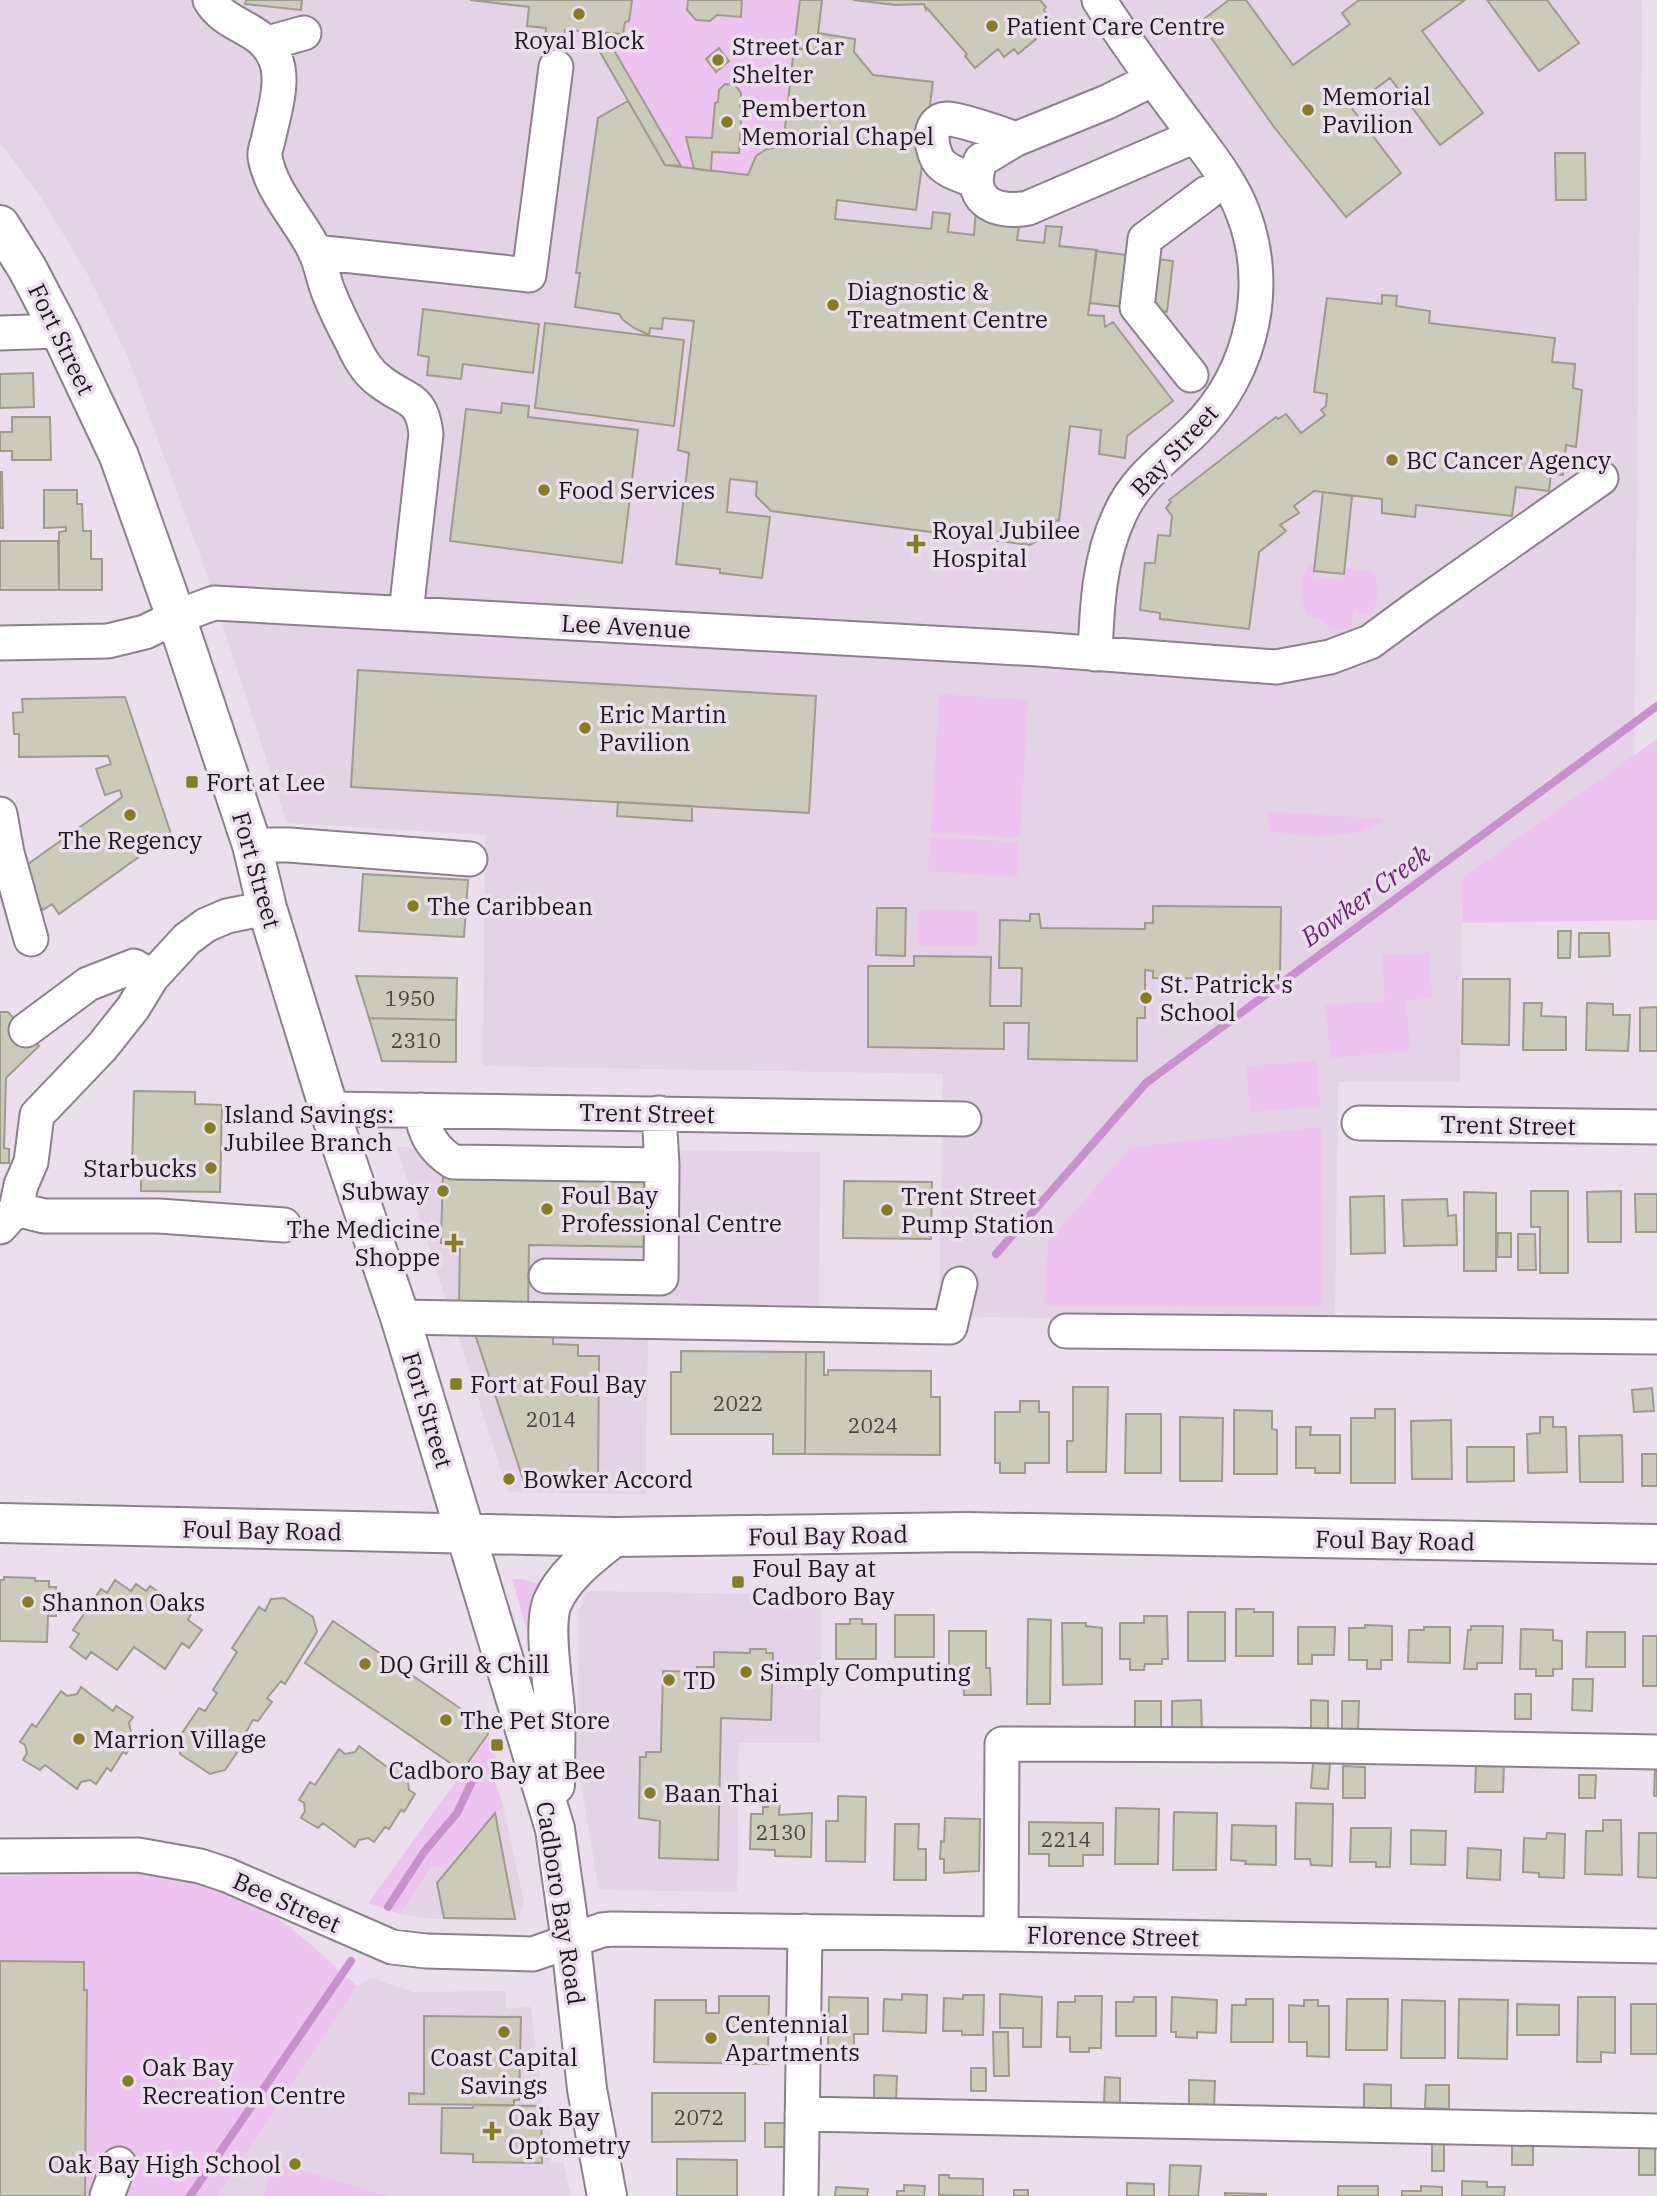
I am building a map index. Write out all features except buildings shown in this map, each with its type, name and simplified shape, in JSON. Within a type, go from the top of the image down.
[{"type":"main road","name":"Fort Street","points":[[0,225],[27,268],[60,331],[119,456],[252,845],[267,908],[329,1110],[400,1318],[466,1535]]},
{"type":"main road","name":"Foul Bay Road","points":[[0,1523],[614,1537],[967,1532],[1657,1544]]},
{"type":"main road","name":"Cadboro Bay Road","points":[[466,1535],[555,1829],[587,2089],[607,2196]]},
{"type":"main road","points":[[555,1829],[555,1711],[551,1605],[582,1563],[614,1537]]},
{"type":"street","points":[[210,0],[215,9],[227,19],[259,35],[268,43],[277,61],[288,96],[265,155],[281,197],[333,304],[342,341],[378,380],[387,401],[415,401],[421,411],[426,434],[409,479],[399,543],[406,613]]},
{"type":"street","name":"Bay Street","points":[[1095,654],[1099,583],[1106,548],[1120,512],[1140,481],[1194,432],[1217,405],[1234,378],[1253,320],[1256,288],[1254,253],[1248,228],[1226,178],[1099,0]]},
{"type":"street","points":[[268,43],[304,33]]},
{"type":"street","points":[[313,266],[529,275],[556,67]]},
{"type":"street","points":[[1153,79],[1107,102],[1016,139],[981,160],[975,181],[985,202],[991,206],[1017,210],[1028,208],[1195,136]]},
{"type":"street","points":[[975,181],[952,172],[939,161],[932,145],[934,129],[939,122],[947,119],[996,131],[1016,139]]},
{"type":"street","points":[[1191,375],[1137,307],[1145,239],[1207,193]]},
{"type":"street","points":[[0,332],[60,331]]},
{"type":"street","name":"Lee Avenue","points":[[0,643],[108,642],[145,632],[214,603],[1276,667],[1330,657],[1370,642],[1601,478]]},
{"type":"street","points":[[0,814],[6,853],[31,939]]},
{"type":"street","points":[[252,845],[289,845],[470,859]]},
{"type":"street","points":[[267,908],[227,916],[206,925],[187,939],[152,977],[133,1009],[102,1047],[37,1115],[31,1162],[8,1218],[159,1216],[284,1225]]},
{"type":"street","points":[[26,1030],[88,984],[134,967],[152,977]]},
{"type":"street","name":"Trent Street","points":[[329,1110],[964,1119]]},
{"type":"street","points":[[421,1110],[424,1129],[432,1144],[453,1162],[662,1166]]},
{"type":"street","points":[[546,1276],[661,1278],[662,1166],[659,1114]]},
{"type":"street","name":"Trent Street","points":[[1359,1123],[1657,1127]]},
{"type":"street","points":[[400,1318],[950,1328],[960,1284]]},
{"type":"street","points":[[1066,1331],[1657,1337]]},
{"type":"street","points":[[1001,1934],[1002,1744],[1279,1745],[1657,1752]]},
{"type":"street","name":"Bee Street","points":[[0,1856],[138,1855],[200,1866],[227,1875],[392,1947],[426,1951],[533,1954],[571,1942]]},
{"type":"street","name":"Florence Street","points":[[571,1942],[612,1929],[1657,1946]]},
{"type":"street","points":[[801,2196],[805,1931]]},
{"type":"street","points":[[802,2114],[1657,2131]]},
{"type":"street","points":[[107,2196],[119,2164]]},
{"type":"shaded area","name":"Royal Jubilee Hospital","points":[[0,0],[1642,0],[1633,880],[1462,878],[1460,1082],[1338,1082],[1335,1324],[939,1316],[943,1074],[483,1066],[485,835],[287,823],[202,561],[127,355],[88,275],[41,197],[0,143]]},
{"type":"shaded area","points":[[632,0],[800,0],[783,146],[770,148],[760,154],[752,163],[748,175],[711,171],[712,152],[739,153],[741,93],[735,85],[725,84],[718,102],[715,103],[712,138],[686,137],[694,169],[681,166],[604,33],[623,34],[625,22],[629,21]]},
{"type":"shaded area","points":[[1310,564],[1314,565],[1314,577],[1343,580],[1345,568],[1374,572],[1378,595],[1370,616],[1353,610],[1352,628],[1337,630],[1328,628],[1320,619],[1309,616],[1301,590],[1303,577]]},
{"type":"shaded area","points":[[939,694],[1028,700],[1020,838],[931,833]]},
{"type":"shaded area","points":[[1657,739],[1657,920],[1462,923],[1462,878]]},
{"type":"shaded area","points":[[1268,812],[1389,819],[1360,832],[1316,837],[1269,831]]},
{"type":"shaded area","points":[[930,837],[1019,842],[1017,877],[928,871]]},
{"type":"shaded area","points":[[918,910],[979,911],[978,946],[917,946]]},
{"type":"shaded area","points":[[1429,953],[1432,998],[1406,1000],[1410,1051],[1331,1058],[1325,1005],[1385,1001],[1382,955]]},
{"type":"shaded area","points":[[1317,1061],[1320,1107],[1250,1112],[1246,1066]]},
{"type":"shaded area","points":[[1321,1127],[1322,1306],[1044,1305],[1048,1242],[1131,1147]]},
{"type":"shaded area","points":[[397,1147],[820,1152],[819,1314],[449,1310]]},
{"type":"shaded area","points":[[457,1332],[648,1335],[646,1494],[508,1492]]},
{"type":"shaded area","points":[[512,1579],[523,1579],[542,1585],[533,1650]]},
{"type":"shaded area","points":[[586,1591],[822,1595],[820,1743],[739,1743],[737,1892],[599,1890],[577,1760],[579,1610]]},
{"type":"shaded area","points":[[489,1736],[499,1767],[496,1783],[503,1806],[445,1867],[432,1867],[400,1914],[368,1903]]},
{"type":"shaded area","points":[[503,1806],[524,1902],[518,1920],[429,1919],[400,1914],[433,1867],[445,1867]]},
{"type":"shaded area","name":"Oak Bay Recreation Centre","points":[[141,1855],[142,1874],[177,1878],[218,1890],[274,1916],[306,1940],[357,1986],[218,2196],[0,2196],[0,1876],[23,1876],[24,1856]]},
{"type":"shaded area","points":[[371,1978],[413,1992],[506,1991],[506,2008],[531,2007],[543,2104],[550,2106],[551,2164],[563,2162],[571,2196],[218,2196],[357,1986]]},
{"type":"shaded area","points":[[274,2162],[387,2196],[263,2196]]},
{"type":"waterway","name":"Bowker Creek","points":[[996,1254],[1146,1083],[1657,706]]},
{"type":"waterway","name":"Bowker Creek","points":[[388,1907],[424,1852],[457,1813],[479,1767]]},
{"type":"waterway","name":"Bowker Creek","points":[[190,2196],[351,1961]]},
{"type":"place","name":"Royal Block","points":[[579,14]]},
{"type":"place","name":"Patient Care Centre","points":[[992,26]]},
{"type":"place","name":"Street Car Shelter","points":[[718,60]]},
{"type":"place","name":"Memorial Pavilion","points":[[1308,110]]},
{"type":"place","name":"Pemberton Memorial Chapel","points":[[727,122]]},
{"type":"place","name":"Diagnostic & Treatment Centre","points":[[833,305]]},
{"type":"place","name":"BC Cancer Agency","points":[[1392,460]]},
{"type":"place","name":"Food Services","points":[[544,490]]},
{"type":"place","name":"Royal Jubilee Hospital","points":[[916,544]]},
{"type":"place","name":"Eric Martin Pavilion","points":[[585,728]]},
{"type":"place","name":"Fort at Lee","points":[[192,782]]},
{"type":"place","name":"The Regency","points":[[130,815]]},
{"type":"place","name":"The Caribbean","points":[[413,906]]},
{"type":"place","name":"St. Patrick's School","points":[[1146,998]]},
{"type":"place","name":"Island Savings: Jubilee Branch","points":[[210,1128]]},
{"type":"place","name":"Starbucks","points":[[211,1168]]},
{"type":"place","name":"Subway","points":[[443,1191]]},
{"type":"place","name":"Foul Bay Professional Centre","points":[[547,1209]]},
{"type":"place","name":"Trent Street Pump Station","points":[[887,1210]]},
{"type":"place","name":"The Medicine Shoppe","points":[[454,1243]]},
{"type":"place","name":"Fort at Foul Bay","points":[[456,1384]]},
{"type":"place","name":"Bowker Accord","points":[[509,1479]]},
{"type":"place","name":"Foul Bay at Cadboro Bay","points":[[738,1582]]},
{"type":"place","name":"Shannon Oaks","points":[[28,1602]]},
{"type":"place","name":"DQ Grill & Chill","points":[[365,1664]]},
{"type":"place","name":"Simply Computing","points":[[746,1672]]},
{"type":"place","name":"TD","points":[[669,1680]]},
{"type":"place","name":"The Pet Store","points":[[446,1720]]},
{"type":"place","name":"Marrion Village","points":[[79,1739]]},
{"type":"place","name":"Cadboro Bay at Bee","points":[[497,1745]]},
{"type":"place","name":"Baan Thai","points":[[650,1793]]},
{"type":"place","name":"Coast Capital Savings","points":[[504,2032]]},
{"type":"place","name":"Centennial Apartments","points":[[711,2038]]},
{"type":"place","name":"Oak Bay Recreation Centre","points":[[128,2081]]},
{"type":"place","name":"Oak Bay Optometry","points":[[492,2131]]},
{"type":"place","name":"Oak Bay High School","points":[[295,2164]]}]
